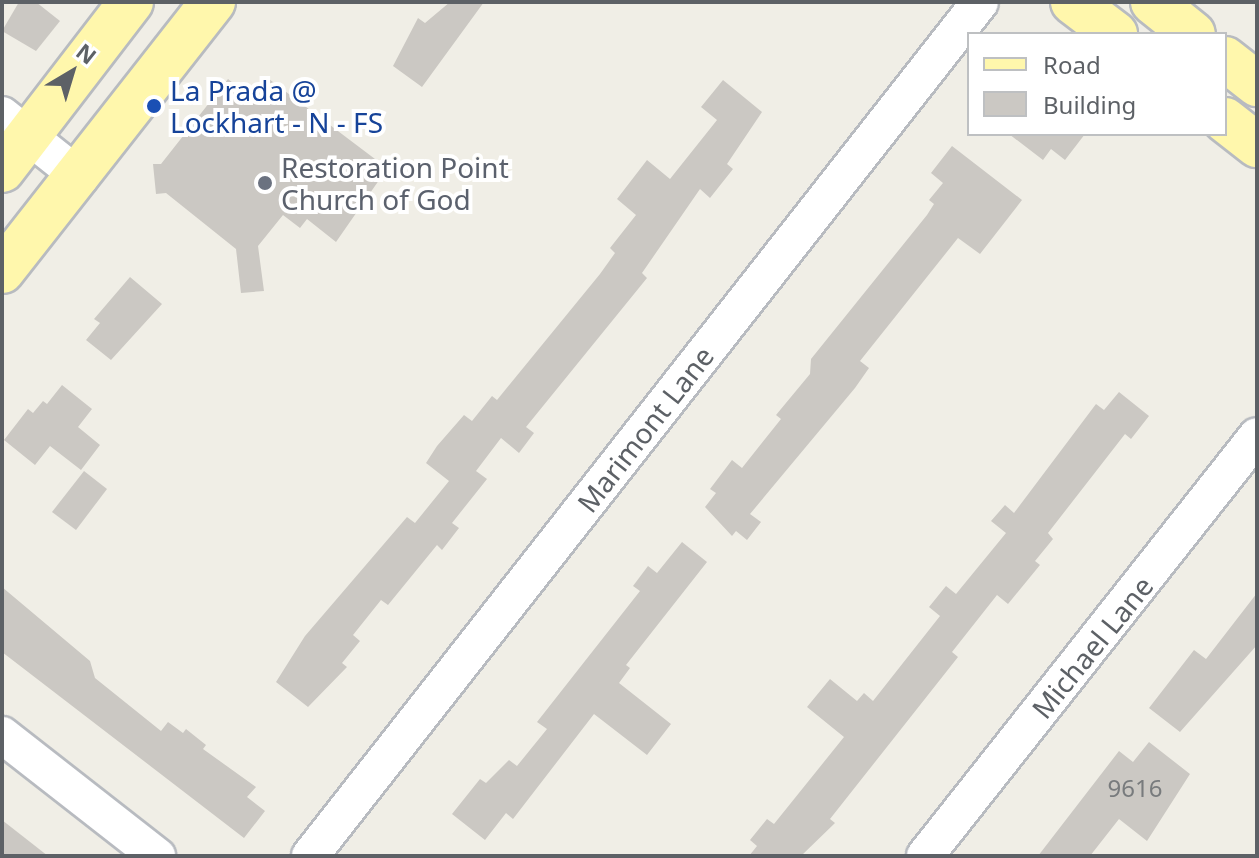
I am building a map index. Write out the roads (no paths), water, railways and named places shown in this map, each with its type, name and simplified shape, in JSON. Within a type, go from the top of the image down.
[{"type":"main road","points":[[2,170],[15,126],[131,2]]},
{"type":"main road","points":[[2,271],[80,177],[213,2]]},
{"type":"main road","points":[[1073,2],[1112,32]]},
{"type":"main road","points":[[1153,2],[1190,32]]},
{"type":"main road","points":[[1227,61],[1257,84]]},
{"type":"main road","points":[[1227,122],[1257,145]]},
{"type":"street","name":"Marimont Lane","points":[[310,856],[980,2]]},
{"type":"street","points":[[15,126],[80,177]]},
{"type":"street","name":"Michael Lane","points":[[925,856],[1257,436]]},
{"type":"street","points":[[2,735],[157,856]]},
{"type":"place","name":"La Prada @ Lockhart - N - FS","points":[[154,106]]},
{"type":"place","name":"Restoration Point Church of God","points":[[265,183]]}]
